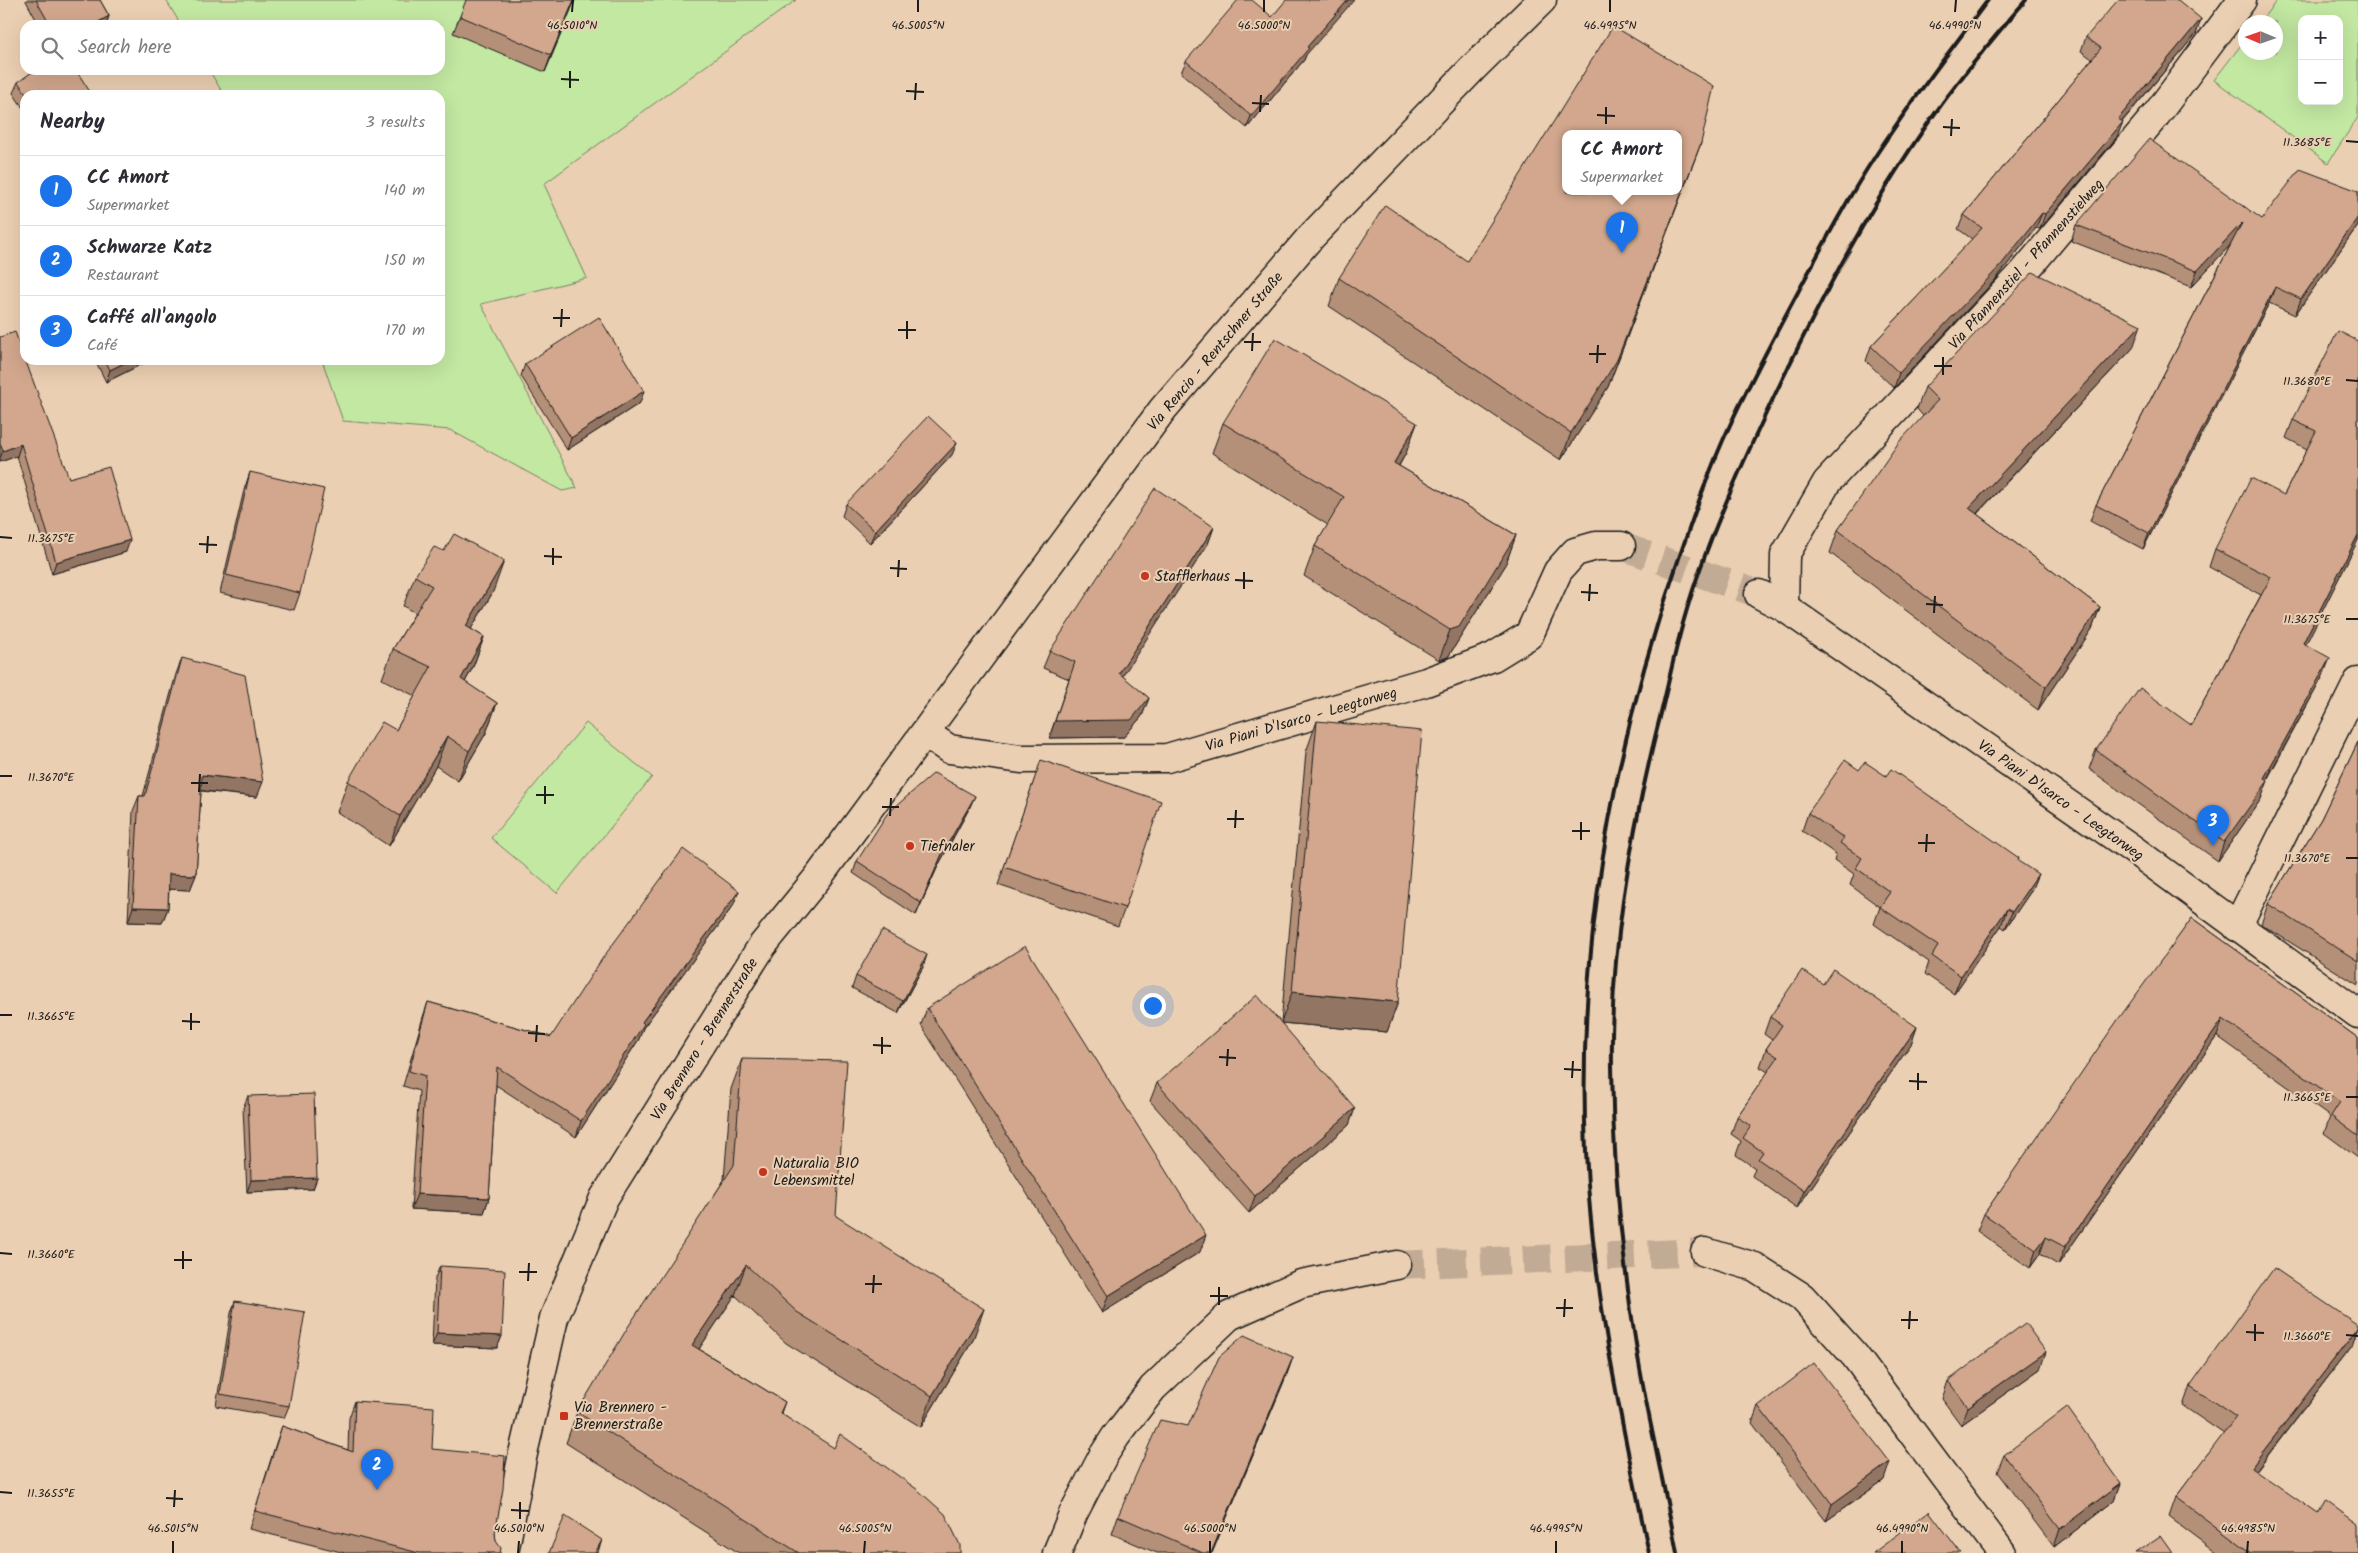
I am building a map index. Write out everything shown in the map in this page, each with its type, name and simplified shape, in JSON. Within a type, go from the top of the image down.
[{"type":"street","name":"Via Rencio - Rentschner Straße","points":[[925,733],[1164,409],[1308,240],[1542,0]]},
{"type":"street","name":"Via Pfannenstiel - Pfannenstielweg","points":[[1784,607],[1785,554],[1827,482],[2030,264],[2156,115],[2242,0]]},
{"type":"street","name":"Via Piani D'Isarco - Leegtorweg","points":[[925,733],[949,749],[1020,759],[1167,758],[1426,682],[1493,657],[1529,635],[1558,570],[1575,552],[1596,546],[1621,546]]},
{"type":"street","name":"Via Piani D'Isarco - Leegtorweg","points":[[1759,594],[1784,607],[2131,848],[2358,1014]]},
{"type":"street","points":[[2237,927],[2358,682]]},
{"type":"street","name":"Via Brennero - Brennerstraße","points":[[504,1553],[522,1458],[554,1318],[604,1198],[762,946],[819,876],[925,733]]},
{"type":"street","points":[[1705,1252],[1755,1268],[1802,1297],[1854,1356],[2002,1553]]},
{"type":"street","points":[[1057,1553],[1073,1514],[1103,1456],[1116,1436],[1153,1388],[1229,1316],[1301,1284],[1397,1265]]},
{"type":"green space","points":[[166,0],[796,0],[544,184],[587,278],[481,304],[577,488],[562,491],[450,430],[343,421],[324,365],[445,365],[445,90],[221,90],[212,75],[445,75],[445,20],[178,20]]},
{"type":"green space","points":[[2277,0],[2358,0],[2358,117],[2328,163],[2214,80],[2238,49],[2238,60],[2283,60],[2283,15],[2265,15]]},
{"type":"green space","points":[[586,723],[652,777],[557,893],[491,838]]},
{"type":"building","points":[[36,0],[100,0],[109,16],[102,20],[47,20]]},
{"type":"building","points":[[466,0],[574,0],[551,55],[460,16]]},
{"type":"building","points":[[1238,0],[1252,0],[1272,17],[1286,0],[1348,0],[1251,116],[1186,61]]},
{"type":"building","points":[[2118,0],[2178,0],[2201,19],[2118,119],[2123,122],[2045,214],[2042,213],[2001,265],[1899,373],[1871,346],[1982,228],[1964,215],[2101,48],[2086,37]]},
{"type":"building","points":[[1613,26],[1714,86],[1701,143],[1682,192],[1682,130],[1562,130],[1562,195],[1681,195],[1617,360],[1571,433],[1339,278],[1385,205],[1467,261]]},
{"type":"building","points":[[28,75],[79,75],[89,90],[24,90],[18,82]]},
{"type":"building","points":[[2149,139],[2262,219],[2300,169],[2358,191],[2358,217],[2301,299],[2275,287],[2149,533],[2096,505],[2242,223],[2197,271],[2076,225]]},
{"type":"building","points":[[2033,272],[2141,325],[1969,508],[2100,607],[2046,687],[1838,530],[1899,442],[1938,400],[1925,387]]},
{"type":"building","points":[[599,317],[644,391],[571,438],[525,364]]},
{"type":"building","points":[[2338,331],[2358,341],[2358,535],[2303,643],[2330,658],[2264,778],[2268,781],[2224,842],[2096,750],[2140,688],[2191,725],[2271,577],[2215,549],[2251,478],[2284,495],[2316,431],[2293,420]]},
{"type":"building","points":[[15,332],[20,346],[20,365],[27,365],[69,478],[109,467],[130,540],[56,562],[21,444],[3,451],[0,444],[0,337]]},
{"type":"building","points":[[1275,338],[1417,423],[1394,463],[1516,535],[1459,627],[1450,630],[1315,546],[1344,497],[1223,423]]},
{"type":"building","points":[[108,365],[120,365],[110,370]]},
{"type":"building","points":[[928,416],[957,443],[875,531],[846,504]]},
{"type":"building","points":[[250,472],[324,489],[300,593],[226,575]]},
{"type":"building","points":[[1155,488],[1214,527],[1119,673],[1149,698],[1131,720],[1055,721],[1075,662],[1050,651]]},
{"type":"building","points":[[454,534],[504,561],[466,626],[484,637],[461,679],[497,703],[469,751],[447,736],[400,816],[348,781],[382,722],[396,730],[431,667],[393,649],[432,586],[415,576],[434,547],[444,551]]},
{"type":"building","points":[[182,658],[245,675],[263,782],[202,775],[196,875],[169,874],[168,908],[133,907],[139,796],[145,796]]},
{"type":"building","points":[[1317,721],[1422,731],[1398,1002],[1292,992]]},
{"type":"building","points":[[2358,742],[2358,961],[2268,904],[2321,819]]},
{"type":"building","points":[[1041,760],[1161,801],[1125,908],[1004,867]]},
{"type":"building","points":[[1845,760],[1859,770],[1865,762],[1886,776],[1891,769],[2019,858],[2018,861],[2038,874],[2012,912],[2007,909],[1961,976],[1932,956],[1938,946],[1880,907],[1890,892],[1856,868],[1862,858],[1840,843],[1844,838],[1808,813]]},
{"type":"building","name":"Tiefnaler","points":[[934,773],[975,796],[942,854],[921,903],[857,861],[887,814]]},
{"type":"building","points":[[683,849],[739,891],[642,1022],[644,1024],[581,1121],[497,1067],[489,1198],[417,1194],[425,1076],[409,1071],[428,1002],[551,1037],[602,959]]},
{"type":"building","points":[[2192,918],[2358,1038],[2358,1136],[2331,1116],[2340,1102],[2223,1019],[2065,1247],[2046,1237],[2036,1250],[1984,1214],[2117,1021]]},
{"type":"building","points":[[882,930],[927,955],[903,1001],[856,976]]},
{"type":"building","points":[[1025,946],[1206,1235],[1108,1296],[927,1008]]},
{"type":"building","points":[[1833,969],[1917,1027],[1804,1191],[1758,1159],[1763,1152],[1743,1138],[1751,1126],[1737,1117],[1778,1057],[1766,1049],[1782,1025],[1770,1017],[1802,970],[1823,984]]},
{"type":"building","points":[[1257,995],[1355,1108],[1255,1196],[1157,1083]]},
{"type":"building","points":[[742,1059],[847,1061],[836,1216],[984,1309],[932,1396],[797,1312],[746,1265],[692,1345],[785,1402],[780,1413],[834,1448],[840,1434],[918,1490],[945,1514],[960,1545],[960,1553],[799,1553],[577,1412],[628,1327],[734,1165]]},
{"type":"building","points":[[314,1094],[317,1178],[251,1180],[248,1096]]},
{"type":"building","points":[[440,1266],[505,1270],[502,1336],[437,1333]]},
{"type":"building","points":[[2274,1268],[2358,1325],[2358,1328],[2251,1467],[2318,1514],[2326,1500],[2358,1523],[2358,1553],[2251,1553],[2176,1497],[2236,1417],[2190,1386]]},
{"type":"building","points":[[235,1301],[305,1312],[289,1406],[220,1394]]},
{"type":"building","points":[[2025,1323],[2046,1352],[1968,1407],[1948,1381]]},
{"type":"building","points":[[1244,1335],[1293,1357],[1211,1553],[1203,1553],[1118,1516],[1160,1420],[1188,1426],[1219,1357]]},
{"type":"building","points":[[1814,1363],[1890,1462],[1832,1504],[1758,1406]]},
{"type":"building","points":[[355,1401],[434,1407],[432,1449],[505,1456],[503,1489],[495,1533],[496,1541],[501,1548],[500,1553],[419,1553],[255,1511],[282,1426],[353,1452]]},
{"type":"building","points":[[2067,1407],[2121,1483],[2060,1529],[2004,1455]]},
{"type":"building","points":[[1929,1511],[1961,1553],[1873,1553]]},
{"type":"building","points":[[565,1516],[602,1540],[595,1553],[549,1553]]},
{"type":"building","points":[[2160,1536],[2172,1553],[2135,1553]]},
{"type":"tunnel","points":[[1621,546],[1759,594]]},
{"type":"tunnel","points":[[1397,1265],[1705,1252]]},
{"type":"railway","points":[[1649,1553],[1618,1403],[1601,1303],[1589,1202],[1586,1151],[1585,1076],[1587,1002],[1593,927],[1603,854],[1617,780],[1634,708],[1677,564],[1708,476],[1738,408],[1817,257],[1865,172],[1889,135],[1988,0]]},
{"type":"railway","points":[[1677,1553],[1632,1321],[1619,1212],[1614,1140],[1612,1067],[1614,982],[1630,854],[1647,770],[1681,630],[1702,563],[1734,484],[1788,367],[1850,247],[1896,170],[1947,97],[2026,0]]},
{"type":"place","name":"CC Amort","points":[[1622,253]]},
{"type":"place","name":"Stafflerhaus","points":[[1145,576]]},
{"type":"place","name":"Tiefnaler","points":[[910,846]]},
{"type":"place","name":"Caffé all'angolo","points":[[2213,846]]},
{"type":"place","name":"Naturalia BIO Lebensmittel","points":[[763,1172]]},
{"type":"place","name":"Via Brennero - Brennerstraße","points":[[564,1416]]},
{"type":"place","name":"Schwarze Katz","points":[[377,1490]]}]
